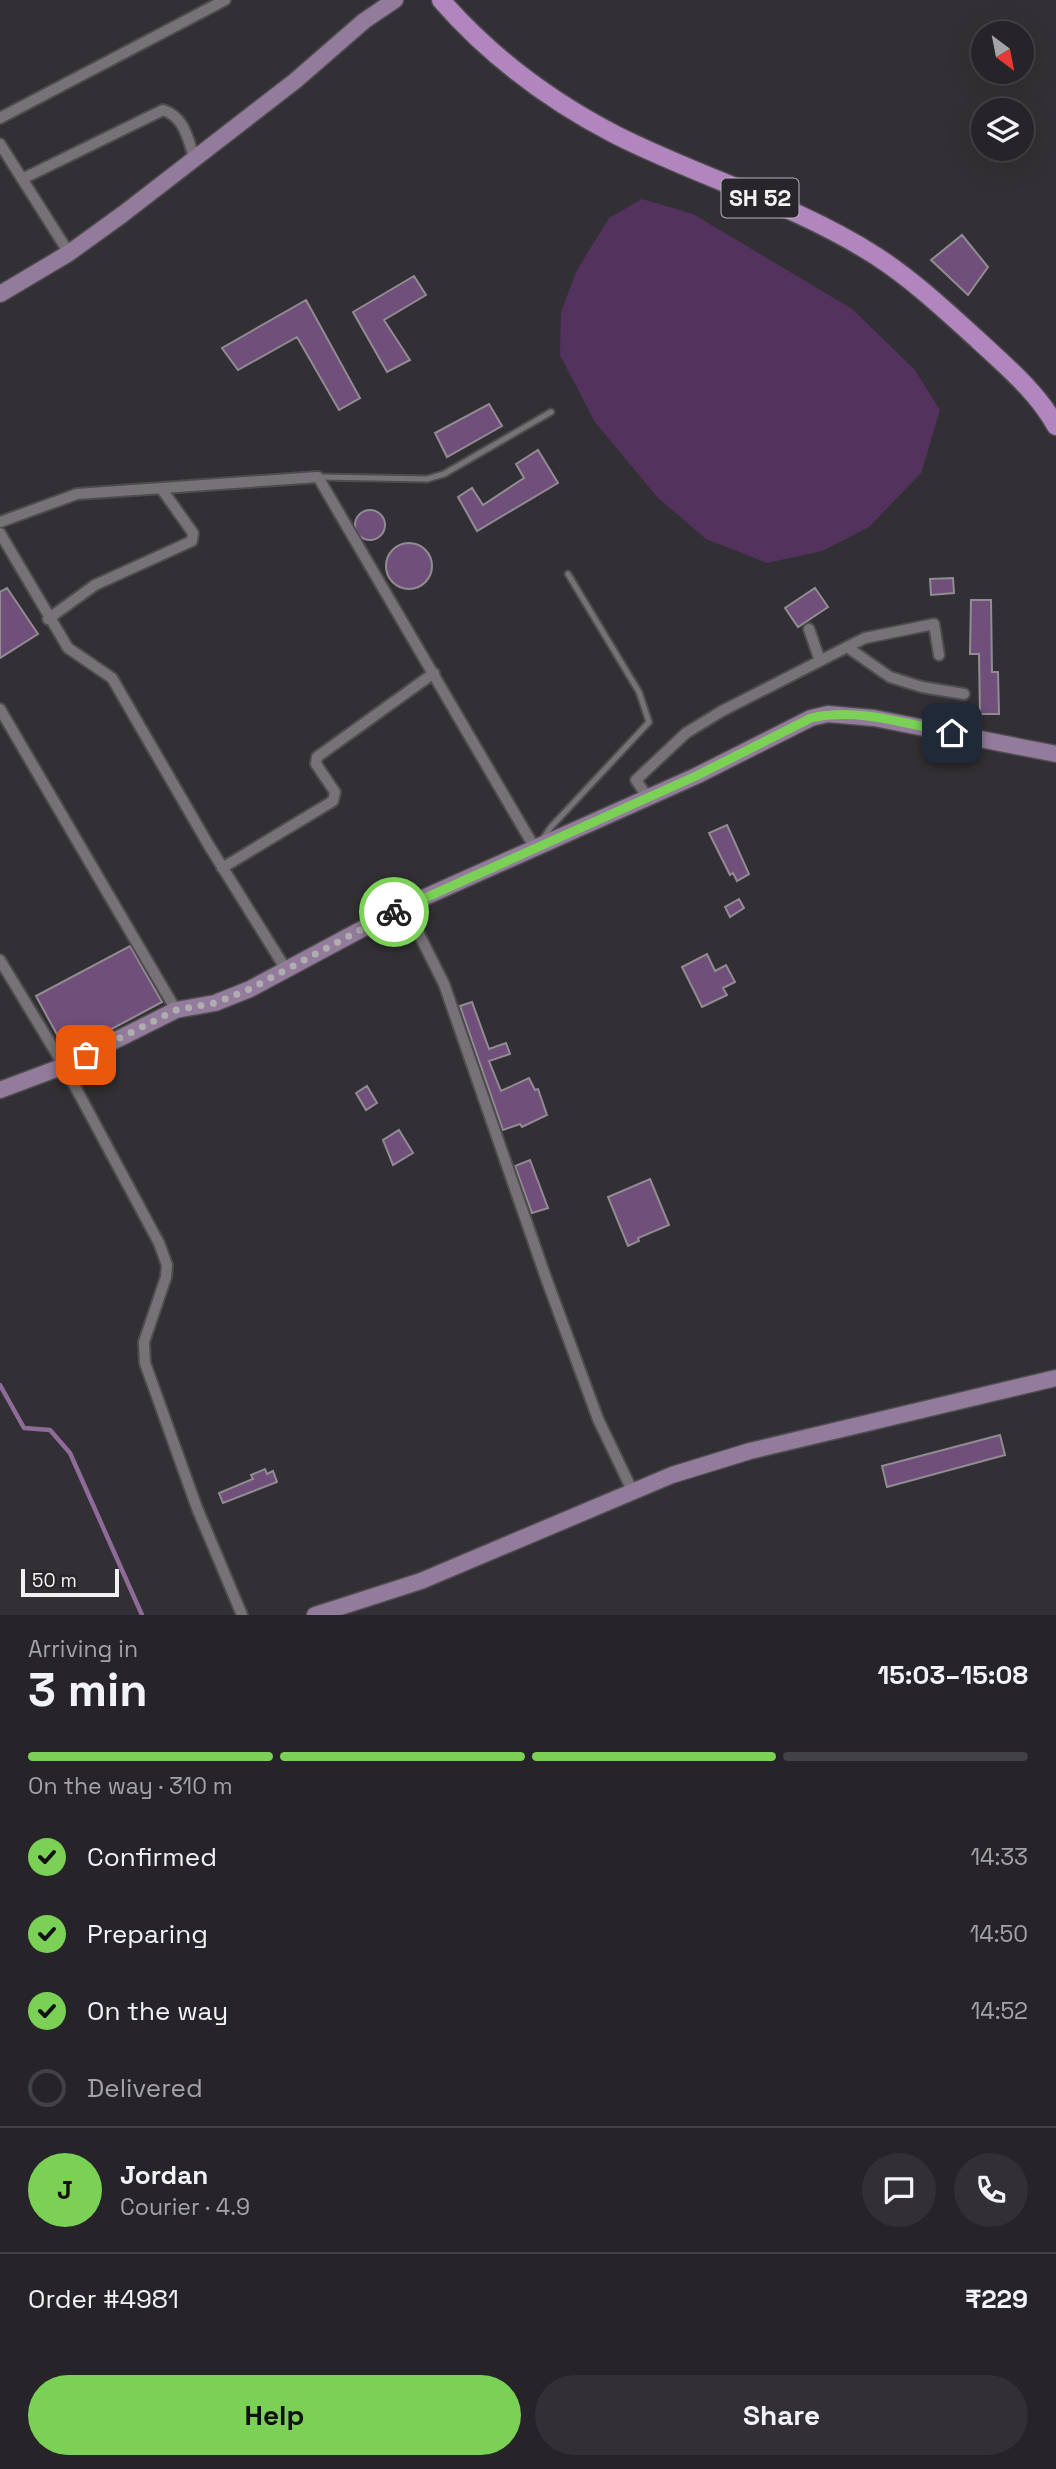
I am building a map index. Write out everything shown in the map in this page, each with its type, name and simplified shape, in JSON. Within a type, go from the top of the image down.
[{"type":"main road","name":"SH 52","points":[[441,0],[501,60],[560,104],[618,136],[813,222],[877,256],[935,301],[1018,377],[1046,408],[1056,426]]},
{"type":"street","points":[[0,118],[225,0]]},
{"type":"street","points":[[0,294],[69,253],[195,160],[295,81],[364,21],[395,0]]},
{"type":"street","points":[[22,179],[163,110],[175,114],[195,160]]},
{"type":"street","points":[[0,144],[69,253]]},
{"type":"street","points":[[0,522],[77,494],[318,477],[536,850]]},
{"type":"street","points":[[48,619],[95,585],[192,541],[192,533],[161,488]]},
{"type":"street","points":[[0,533],[48,619],[68,648],[112,678],[222,867],[287,971]]},
{"type":"street","points":[[648,798],[636,780],[686,733],[865,638],[934,624],[939,655]]},
{"type":"street","points":[[809,629],[820,661]]},
{"type":"street","points":[[847,647],[890,677],[922,687],[964,694]]},
{"type":"street","points":[[222,867],[333,802],[335,792],[316,764],[317,757],[434,673]]},
{"type":"street","points":[[0,709],[176,1010]]},
{"type":"street","points":[[0,1090],[64,1066],[176,1010],[215,1003],[287,971],[405,906],[536,850],[811,718],[828,714],[874,718],[1056,754]]},
{"type":"street","points":[[405,906],[444,984],[598,1419],[632,1490]]},
{"type":"street","points":[[0,960],[64,1066],[159,1243],[167,1265],[166,1278],[144,1342],[145,1363],[197,1508],[242,1615]]},
{"type":"street","points":[[315,1615],[357,1609],[606,1505],[632,1490],[751,1451],[1056,1378]]},
{"type":"lane","points":[[318,477],[436,476],[551,412]]},
{"type":"lane","points":[[536,850],[551,827],[649,722],[639,692],[568,574]]},
{"type":"shaded area","points":[[642,199],[693,214],[852,309],[914,369],[940,410],[921,473],[869,527],[822,551],[767,563],[706,539],[657,497],[595,422],[560,355],[561,312],[577,270],[609,218]]},
{"type":"building","points":[[962,235],[988,267],[968,295],[931,260]]},
{"type":"building","points":[[414,276],[426,295],[384,320],[410,360],[387,372],[353,312]]},
{"type":"building","points":[[306,300],[360,398],[339,410],[297,337],[238,370],[222,348]]},
{"type":"building","points":[[489,404],[502,426],[447,457],[435,433]]},
{"type":"building","points":[[538,450],[558,483],[477,531],[458,497],[472,488],[483,505],[524,478],[516,464]]},
{"type":"building","points":[[370,510],[381,514],[385,525],[381,536],[370,540],[359,536],[355,525],[359,514]]},
{"type":"building","points":[[409,543],[425,550],[432,566],[425,582],[409,589],[393,582],[386,566],[393,550]]},
{"type":"building","points":[[953,578],[954,593],[931,595],[930,579]]},
{"type":"building","points":[[7,588],[38,634],[0,658],[0,592]]},
{"type":"building","points":[[815,588],[828,607],[798,627],[785,608]]},
{"type":"building","points":[[971,600],[991,600],[992,672],[998,672],[999,714],[980,714],[979,654],[970,654]]},
{"type":"building","points":[[727,825],[749,874],[737,881],[733,873],[730,875],[709,833]]},
{"type":"building","points":[[739,899],[744,908],[730,917],[725,907]]},
{"type":"building","points":[[130,946],[162,1002],[67,1053],[36,996]]},
{"type":"building","points":[[707,954],[715,971],[726,965],[735,982],[723,988],[727,995],[702,1007],[682,967]]},
{"type":"building","points":[[472,1002],[489,1049],[506,1043],[510,1054],[489,1061],[501,1091],[529,1078],[535,1090],[538,1089],[547,1115],[522,1127],[520,1124],[503,1130],[460,1006]]},
{"type":"building","points":[[367,1086],[377,1103],[366,1110],[356,1093]]},
{"type":"building","points":[[399,1130],[413,1153],[393,1165],[383,1140]]},
{"type":"building","points":[[530,1160],[548,1208],[532,1213],[515,1166]]},
{"type":"building","points":[[650,1179],[669,1225],[638,1238],[639,1241],[628,1246],[608,1197]]},
{"type":"building","points":[[1000,1435],[1005,1455],[887,1487],[882,1466]]},
{"type":"building","points":[[265,1469],[267,1474],[273,1471],[277,1482],[223,1503],[219,1493],[253,1479],[251,1475]]},
{"type":"waterway","points":[[0,1385],[24,1428],[50,1430],[70,1453],[142,1615]]},
{"type":"way so far","points":[[86,1055],[176,1010],[215,1003],[250,989],[394,912]]},
{"type":"route","points":[[394,912],[696,776],[811,718],[828,714],[874,718],[952,733]]}]
